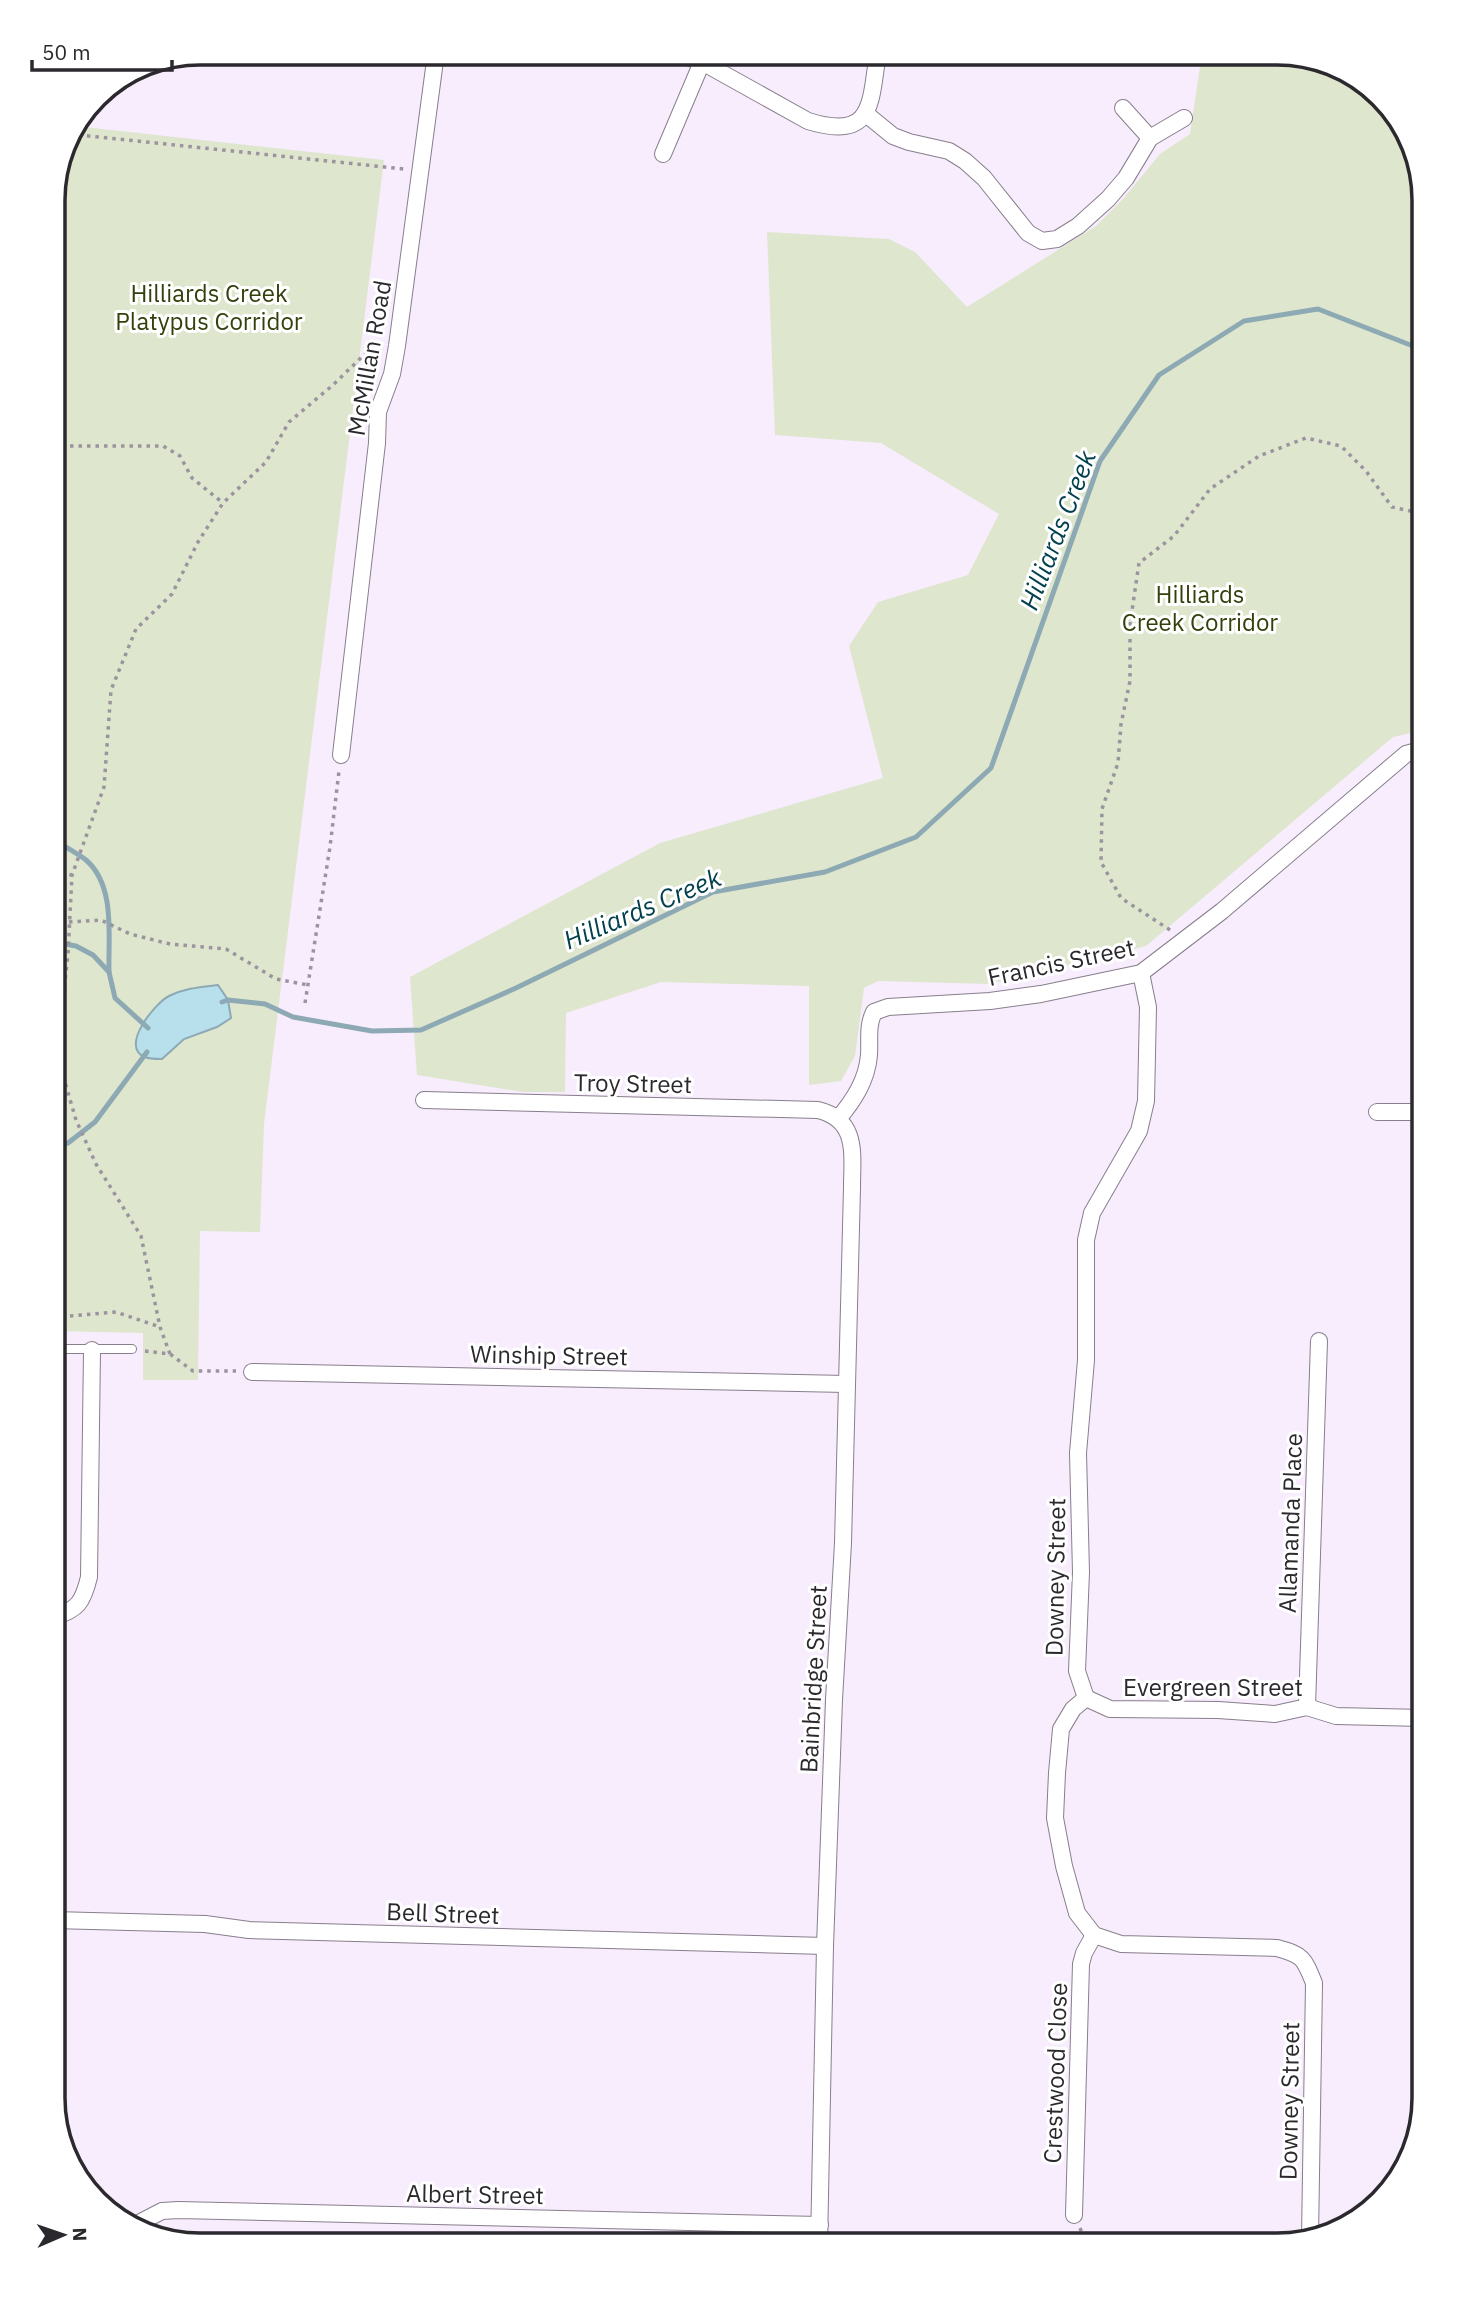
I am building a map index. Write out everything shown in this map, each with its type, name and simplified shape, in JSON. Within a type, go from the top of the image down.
[{"type":"street","name":"McMillan Road","points":[[341,755],[377,443],[378,412],[392,374],[397,346],[434,65]]},
{"type":"street","points":[[663,154],[701,65]]},
{"type":"street","points":[[708,65],[816,124],[843,126],[858,121],[866,114],[874,92],[877,65]]},
{"type":"street","points":[[1123,108],[1150,138]]},
{"type":"street","points":[[866,114],[893,136],[949,151],[965,161],[984,178],[1028,233],[1042,241],[1056,239],[1078,226],[1108,199],[1126,178],[1150,138],[1184,118]]},
{"type":"street","name":"Francis Street","points":[[838,1119],[862,1084],[869,1058],[869,1021],[874,1012],[888,1007],[989,1001],[1041,994],[1141,973],[1187,939],[1406,754],[1412,752]]},
{"type":"street","name":"Downey Street","points":[[1086,1698],[1077,1671],[1081,1572],[1078,1453],[1086,1360],[1086,1240],[1092,1213],[1139,1131],[1146,1101],[1148,1007],[1141,973]]},
{"type":"street","name":"Troy Street","points":[[424,1100],[801,1109],[829,1113],[838,1119]]},
{"type":"street","points":[[1377,1111],[1412,1112]]},
{"type":"street","name":"Bainbridge Street","points":[[820,2233],[825,1946],[843,1543],[852,1148],[849,1132],[838,1119]]},
{"type":"street","name":"Allamanda Place","points":[[1307,1707],[1319,1341]]},
{"type":"street","points":[[65,1612],[78,1606],[89,1577],[92,1350]]},
{"type":"street","name":"Winship Street","points":[[252,1371],[846,1384]]},
{"type":"street","points":[[1086,1698],[1073,1709],[1061,1729],[1055,1818],[1077,1913],[1094,1935]]},
{"type":"street","name":"Evergreen Street","points":[[1086,1698],[1110,1709],[1218,1710],[1275,1714],[1307,1707],[1336,1716],[1412,1718]]},
{"type":"street","name":"Bell Street","points":[[65,1920],[205,1924],[249,1930],[825,1946]]},
{"type":"street","name":"Downey Street","points":[[1094,1935],[1121,1944],[1277,1948],[1292,1952],[1305,1961],[1314,1983],[1310,2229]]},
{"type":"street","name":"Crestwood Close","points":[[1074,2215],[1081,1964],[1094,1935]]},
{"type":"street","name":"Albert Street","points":[[144,2221],[162,2211],[178,2210],[820,2225]]},
{"type":"lane","points":[[65,1349],[132,1349]]},
{"type":"path","points":[[82,135],[420,170]]},
{"type":"path","points":[[65,982],[72,875],[104,787],[111,690],[136,629],[172,594],[198,542],[223,503],[266,462],[289,422],[370,349],[397,346]]},
{"type":"path","points":[[1187,939],[1163,927],[1121,898],[1101,862],[1102,809],[1118,763],[1121,724],[1130,681],[1130,624],[1139,564],[1174,536],[1210,489],[1259,456],[1306,438],[1341,446],[1366,471],[1392,507],[1412,511]]},
{"type":"path","points":[[65,446],[163,446],[180,456],[192,478],[223,503]]},
{"type":"path","points":[[305,1003],[330,847],[341,755]]},
{"type":"path","points":[[65,873],[72,875]]},
{"type":"path","points":[[68,922],[101,920],[130,934],[170,944],[226,949],[276,979],[308,985]]},
{"type":"path","points":[[65,1082],[76,1120],[96,1164],[141,1236],[160,1327],[170,1354]]},
{"type":"path","points":[[65,1316],[116,1312],[160,1327]]},
{"type":"path","points":[[132,1349],[170,1354],[193,1371],[252,1371]]},
{"type":"green space","name":"Hilliards Creek Corridor","points":[[1200,65],[1286,65],[1321,72],[1352,87],[1379,111],[1390,125],[1405,156],[1410,173],[1412,200],[1412,733],[1393,737],[1146,946],[989,984],[878,981],[864,988],[855,1056],[841,1081],[809,1085],[809,986],[661,982],[566,1013],[565,1092],[523,1092],[417,1075],[410,977],[660,843],[883,778],[849,646],[878,602],[968,575],[999,514],[881,443],[775,435],[767,232],[889,239],[915,252],[967,307],[1096,226],[1123,199],[1160,154],[1190,134]]},
{"type":"green space","name":"Hilliards Creek Platypus Corridor","points":[[86,127],[384,160],[264,1124],[260,1232],[200,1231],[198,1380],[143,1380],[143,1333],[65,1331],[65,191],[69,165]]},
{"type":"water","points":[[218,985],[228,1000],[231,1018],[217,1027],[184,1039],[162,1059],[147,1058],[138,1052],[137,1035],[148,1016],[163,1000],[181,991]]},
{"type":"waterway","name":"Hilliards Creek","points":[[222,1002],[228,1000],[265,1004],[293,1017],[372,1031],[421,1030],[516,988],[713,892],[825,872],[916,837],[991,768],[1100,461],[1159,375],[1244,321],[1318,309],[1412,346]]},
{"type":"waterway","points":[[65,847],[86,860],[96,871],[102,884],[108,913],[109,972]]},
{"type":"waterway","points":[[65,944],[76,946],[93,955],[109,972],[115,998],[148,1028]]},
{"type":"waterway","name":"Hilliards Creek","points":[[65,1144],[95,1122],[147,1052]]}]
